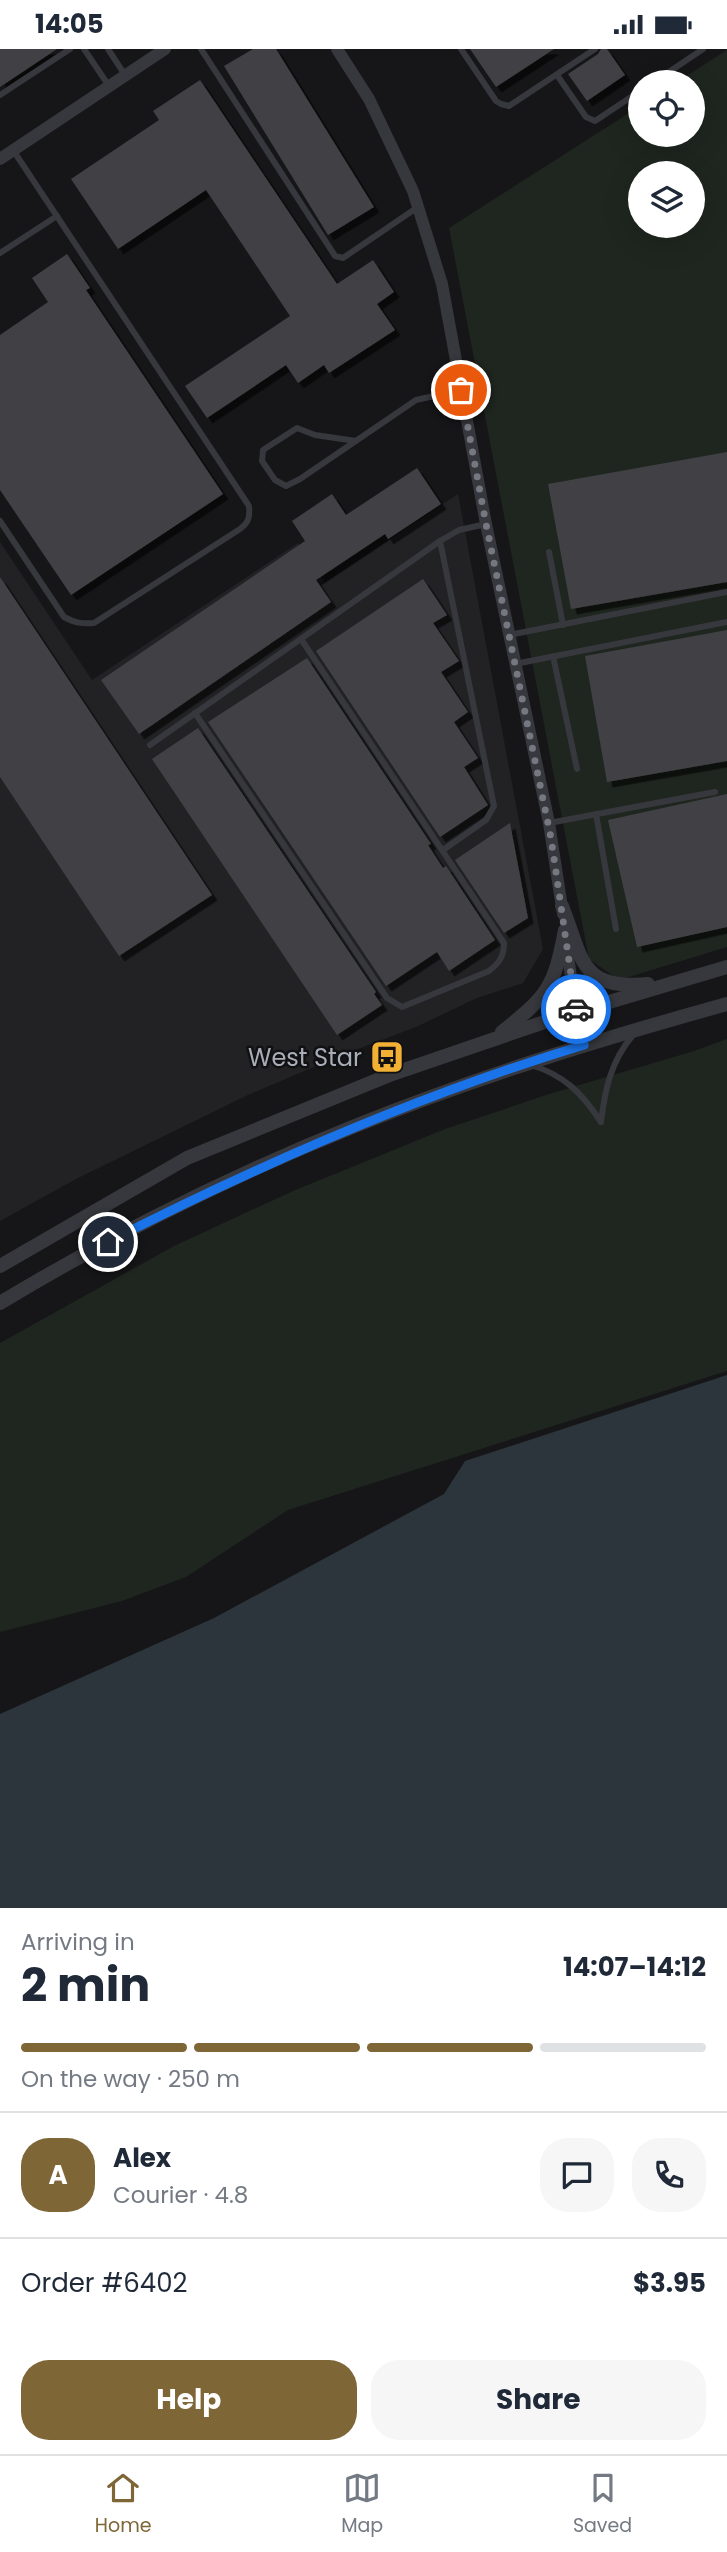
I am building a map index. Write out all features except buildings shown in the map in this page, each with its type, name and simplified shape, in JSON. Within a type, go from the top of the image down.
[{"type":"street","points":[[0,159],[165,49]]},
{"type":"street","points":[[337,49],[369,99],[413,191],[442,284],[486,524],[548,823],[576,1012],[584,1045]]},
{"type":"street","points":[[562,906],[574,945],[582,961],[594,975],[615,985],[663,985]]},
{"type":"street","points":[[492,1039],[543,996],[557,970],[565,930]]},
{"type":"street","points":[[0,1266],[187,1158],[392,1074],[576,1012],[727,967]]},
{"type":"street","points":[[0,1303],[60,1267],[205,1193],[355,1126],[584,1045],[727,1004]]},
{"type":"lane","points":[[0,95],[70,49]]},
{"type":"lane","points":[[84,49],[109,86]]},
{"type":"lane","points":[[109,49],[125,75]]},
{"type":"lane","points":[[201,49],[335,256],[343,258],[418,207]]},
{"type":"lane","points":[[461,49],[496,101],[505,106],[513,104],[596,49]]},
{"type":"lane","points":[[672,70],[703,49]]},
{"type":"lane","points":[[557,75],[586,117],[595,121],[628,99]]},
{"type":"lane","points":[[0,521],[65,617],[74,623],[84,624],[94,623],[229,536],[247,523],[250,515],[249,506],[13,151]]},
{"type":"lane","points":[[0,253],[57,216]]},
{"type":"lane","points":[[356,441],[315,435],[297,428],[263,450],[262,461],[275,480],[286,486],[300,479],[356,441],[416,400],[461,390]]},
{"type":"lane","points":[[150,745],[440,541],[458,530],[486,524]]},
{"type":"lane","points":[[440,541],[494,806],[486,820],[443,850]]},
{"type":"lane","points":[[549,552],[563,625]]},
{"type":"lane","points":[[509,635],[727,592]]},
{"type":"lane","points":[[515,664],[727,622]]},
{"type":"lane","points":[[195,713],[387,998],[402,1007],[489,971],[498,964],[504,954],[504,943],[301,639]]},
{"type":"lane","points":[[554,656],[577,769]]},
{"type":"lane","points":[[548,823],[715,792]]},
{"type":"lane","points":[[596,814],[616,929]]},
{"type":"lane","points":[[527,1064],[549,1070],[570,1083],[601,1122],[604,1092],[614,1062],[639,1028]]},
{"type":"shaded area","points":[[727,50],[727,947],[619,980],[589,959],[449,228],[628,114],[628,147],[705,147],[705,70],[696,70]]},
{"type":"shaded area","points":[[458,494],[543,949],[523,983],[477,998],[416,1027],[248,1095],[76,1179],[0,1221],[0,542],[92,680],[298,543],[325,582]]},
{"type":"shaded area","points":[[727,1039],[727,1371],[288,1510],[186,1577],[122,1601],[0,1632],[0,1343],[174,1246],[293,1191],[445,1129]]},
{"type":"shaded area","points":[[727,1375],[727,1908],[0,1908],[0,1714],[214,1618],[444,1494],[465,1461]]},
{"type":"way so far","points":[[461,390],[551,838],[576,1009]]},
{"type":"place","name":"West Star","points":[[387,1057]]},
{"type":"route","points":[[108,1242],[205,1193],[355,1126],[584,1045],[576,1009]]}]
